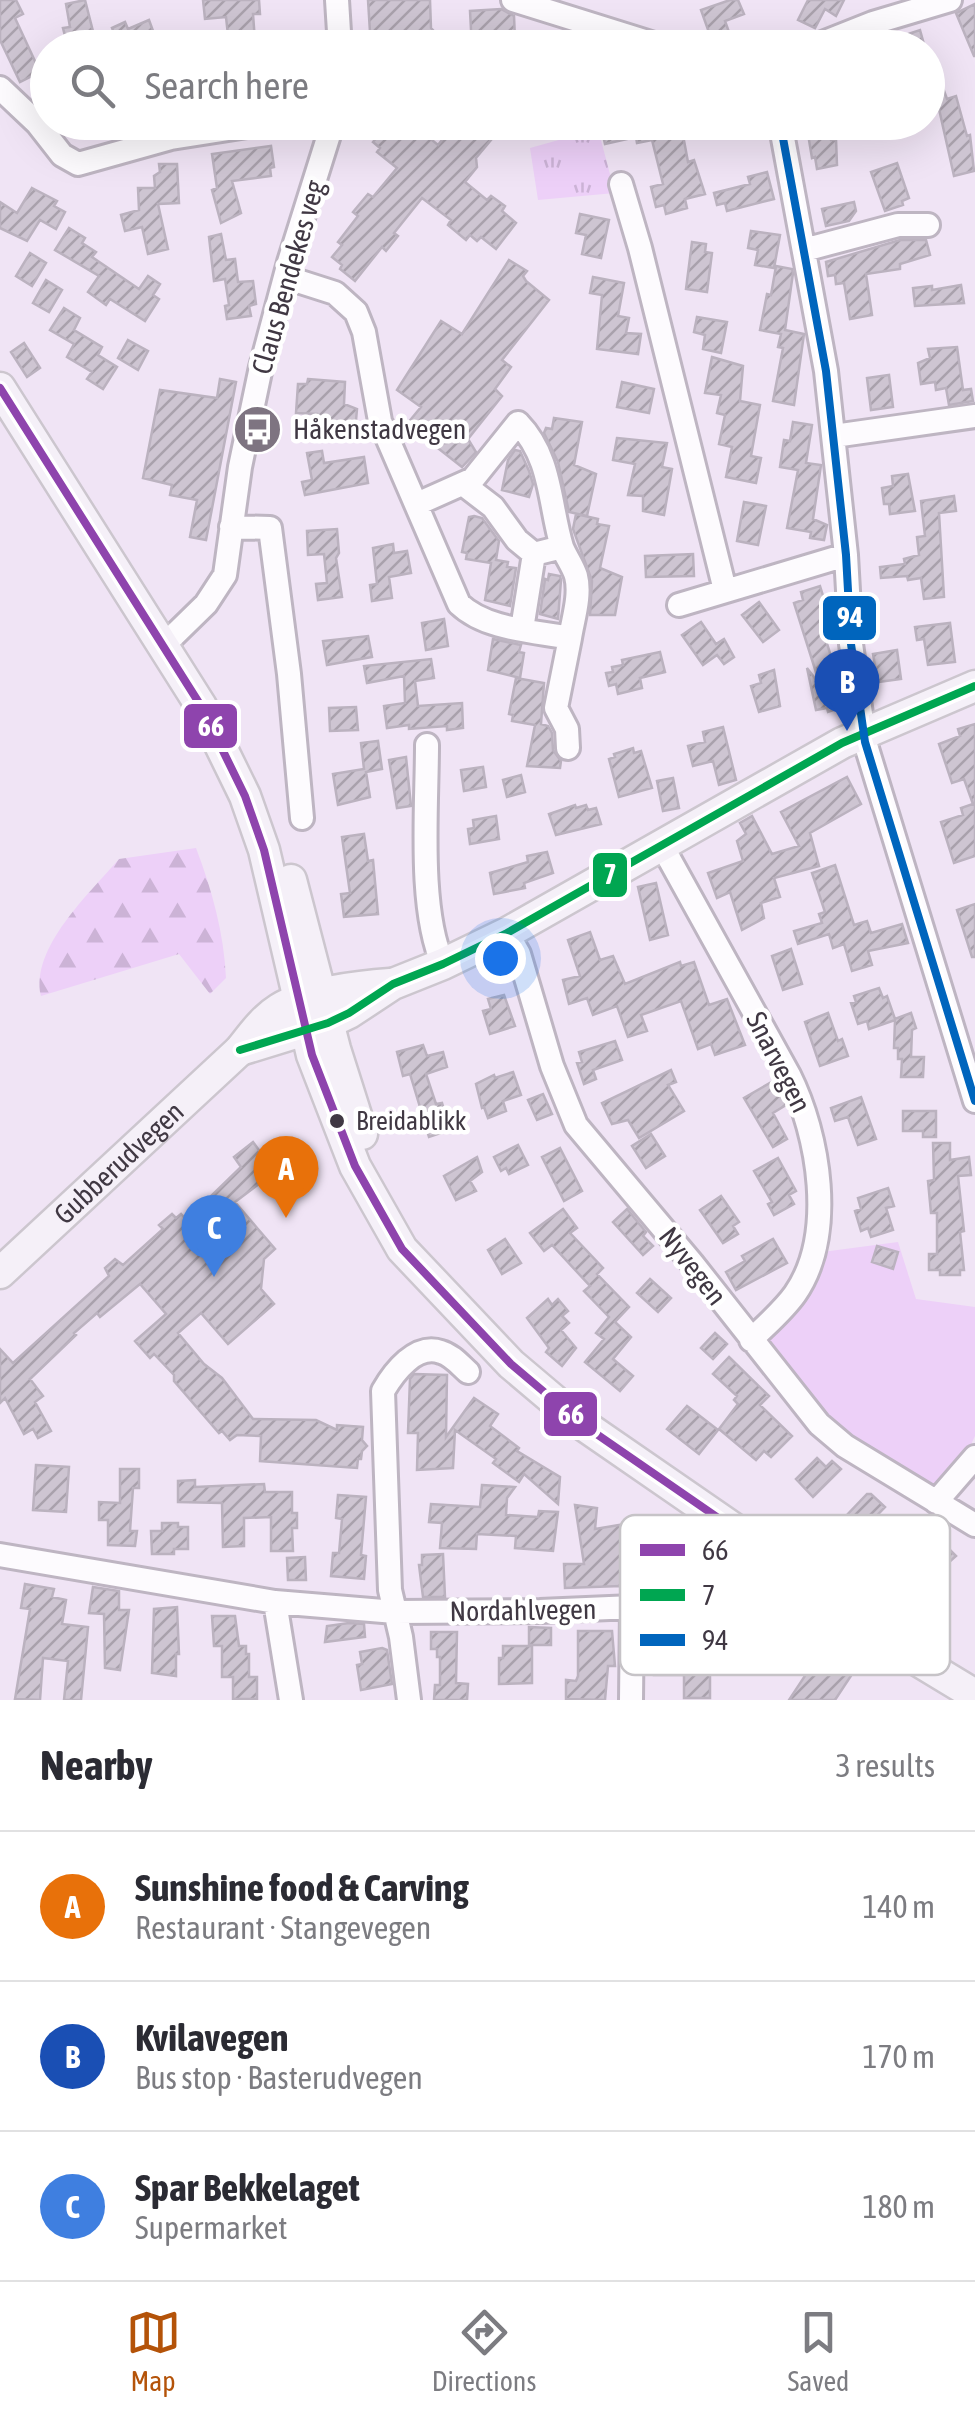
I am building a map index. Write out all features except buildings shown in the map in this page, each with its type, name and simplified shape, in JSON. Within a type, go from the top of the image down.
[{"type":"main road","points":[[0,388],[201,706],[221,729],[266,810],[284,857],[313,1012],[380,1181],[441,1292],[511,1364],[606,1442],[622,1462],[698,1515]]},
{"type":"main road","name":"Gubberudvegen","points":[[0,1273],[240,1050],[359,986],[392,984],[508,933],[863,732],[975,686]]},
{"type":"main road","points":[[942,1675],[975,1695]]},
{"type":"street","points":[[337,0],[339,30]]},
{"type":"street","points":[[512,0],[538,4],[614,30]]},
{"type":"street","points":[[865,0],[873,23]]},
{"type":"street","points":[[855,30],[950,0]]},
{"type":"street","points":[[0,88],[30,117]]},
{"type":"street","points":[[49,140],[62,156],[78,164],[164,140]]},
{"type":"street","name":"Claus Bendekes veg","points":[[163,646],[218,589],[227,568],[250,416],[285,277],[327,140]]},
{"type":"street","points":[[783,140],[826,371],[863,732],[975,1101]]},
{"type":"street","points":[[621,184],[725,590]]},
{"type":"street","points":[[804,250],[898,225],[928,225]]},
{"type":"street","points":[[285,277],[336,294],[356,312],[364,332],[376,409],[459,604],[470,615],[570,638]]},
{"type":"street","points":[[834,436],[975,416]]},
{"type":"street","points":[[417,504],[473,479],[518,424],[528,434],[542,462],[562,547],[576,576],[578,596],[556,708],[567,729],[568,748]]},
{"type":"street","points":[[463,484],[493,508],[534,554]]},
{"type":"street","points":[[231,527],[270,528],[302,818]]},
{"type":"street","points":[[534,554],[562,547]]},
{"type":"street","points":[[522,629],[534,554]]},
{"type":"street","points":[[679,606],[846,555]]},
{"type":"street","points":[[426,746],[428,878],[434,937],[443,964]]},
{"type":"street","name":"Snarvegen","points":[[661,844],[802,1100],[815,1146],[818,1201],[810,1262],[794,1296],[751,1340]]},
{"type":"street","name":"Nyvegen","points":[[508,933],[519,954],[552,1066],[576,1125],[796,1399],[829,1433],[975,1526]]},
{"type":"street","points":[[409,1700],[389,1567],[383,1391],[406,1362],[426,1351],[448,1355],[468,1372]]},
{"type":"street","points":[[936,1502],[975,1456]]},
{"type":"street","name":"Nordahlvegen","points":[[0,1555],[274,1602],[395,1612],[620,1608]]},
{"type":"street","points":[[274,1602],[291,1700]]},
{"type":"street","points":[[631,1675],[631,1700]]},
{"type":"green space","points":[[559,140],[601,140],[615,193],[538,200],[530,148]]},
{"type":"green space","points":[[196,848],[216,912],[225,961],[226,978],[210,994],[179,954],[41,996],[44,959],[53,941],[78,905],[119,859]]},
{"type":"green space","points":[[898,1242],[916,1299],[975,1307],[975,1436],[949,1491],[886,1467],[804,1418],[758,1328],[807,1254]]},
{"type":"transit line","name":"94","points":[[783,140],[826,371],[846,555],[851,644],[865,742],[975,1101]]},
{"type":"transit line","name":"66","points":[[0,388],[201,706],[245,796],[264,850],[312,1055],[355,1166],[402,1249],[511,1364],[582,1424],[714,1515]]},
{"type":"transit line","name":"7","points":[[240,1050],[349,1013],[393,984],[507,933],[842,743],[975,686]]},
{"type":"place","name":"Håkenstadvegen","points":[[258,429]]},
{"type":"place","name":"Kvilavegen","points":[[847,731]]},
{"type":"place","name":"Breidablikk","points":[[337,1121]]},
{"type":"place","name":"Sunshine food & Carving","points":[[286,1218]]},
{"type":"place","name":"Spar Bekkelaget","points":[[214,1277]]}]
